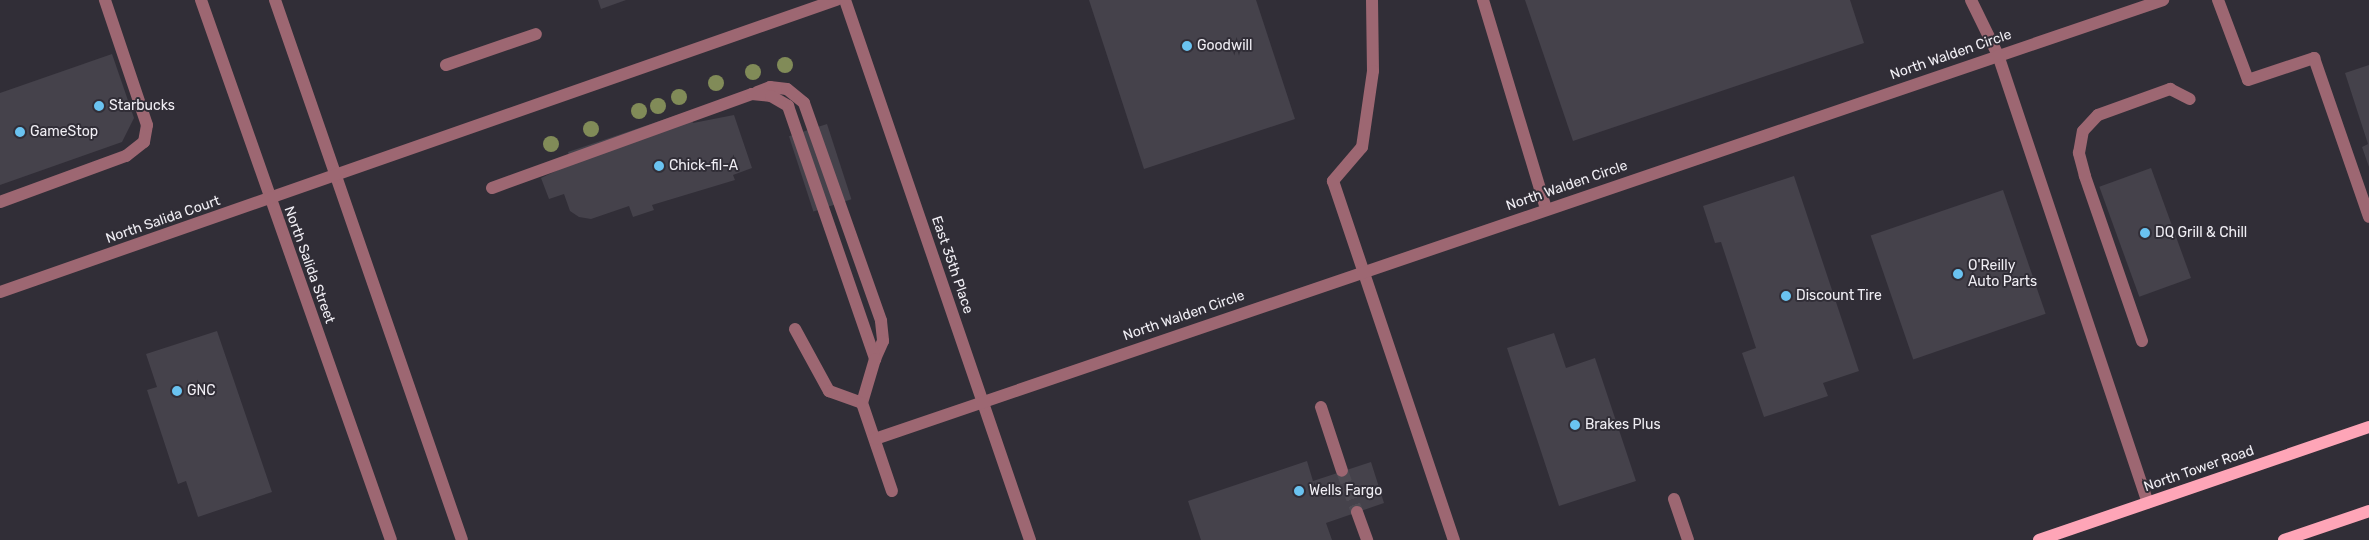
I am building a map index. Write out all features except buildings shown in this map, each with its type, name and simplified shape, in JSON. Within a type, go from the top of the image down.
[{"type":"main road","name":"North Tower Road","points":[[2039,540],[2369,427]]},
{"type":"main road","points":[[2284,540],[2369,511]]},
{"type":"street","points":[[0,202],[126,156],[144,142],[147,125],[105,0]]},
{"type":"street","name":"North Salida Street","points":[[202,0],[390,540]]},
{"type":"street","points":[[275,0],[462,540]]},
{"type":"street","name":"North Salida Court","points":[[0,292],[836,0]]},
{"type":"street","name":"East 35th Place","points":[[845,0],[1030,540]]},
{"type":"street","points":[[1372,0],[1373,71],[1362,147],[1333,181],[1454,540]]},
{"type":"street","points":[[1483,0],[1546,209]]},
{"type":"street","points":[[1971,0],[1998,55],[2148,503]]},
{"type":"street","name":"North Walden Circle","points":[[875,439],[982,400],[2163,0]]},
{"type":"street","points":[[2218,0],[2248,80],[2314,58],[2369,217]]},
{"type":"street","points":[[446,65],[536,34]]},
{"type":"street","points":[[492,188],[752,94],[770,88],[787,89],[804,103],[881,321],[883,341],[862,403],[892,491]]},
{"type":"street","points":[[2142,341],[2085,176],[2079,153],[2083,131],[2098,116],[2170,89],[2190,100]]},
{"type":"street","points":[[752,94],[771,96],[788,106],[875,360]]},
{"type":"street","points":[[795,329],[829,391],[862,403]]},
{"type":"street","points":[[1321,407],[1342,471]]},
{"type":"street","points":[[1674,499],[1688,540]]},
{"type":"street","points":[[1357,512],[1367,540]]},
{"type":"tunnel","points":[[1342,471],[1357,512]]},
{"type":"place","name":"Goodwill","points":[[1187,46]]},
{"type":"place","name":"Starbucks","points":[[99,106]]},
{"type":"place","name":"GameStop","points":[[20,132]]},
{"type":"place","name":"Chick-fil-A","points":[[659,166]]},
{"type":"place","name":"DQ Grill & Chill","points":[[2145,233]]},
{"type":"place","name":"O'Reilly Auto Parts","points":[[1958,274]]},
{"type":"place","name":"Discount Tire","points":[[1786,296]]},
{"type":"place","name":"GNC","points":[[177,391]]},
{"type":"place","name":"Brakes Plus","points":[[1575,425]]},
{"type":"place","name":"Wells Fargo","points":[[1299,491]]}]
